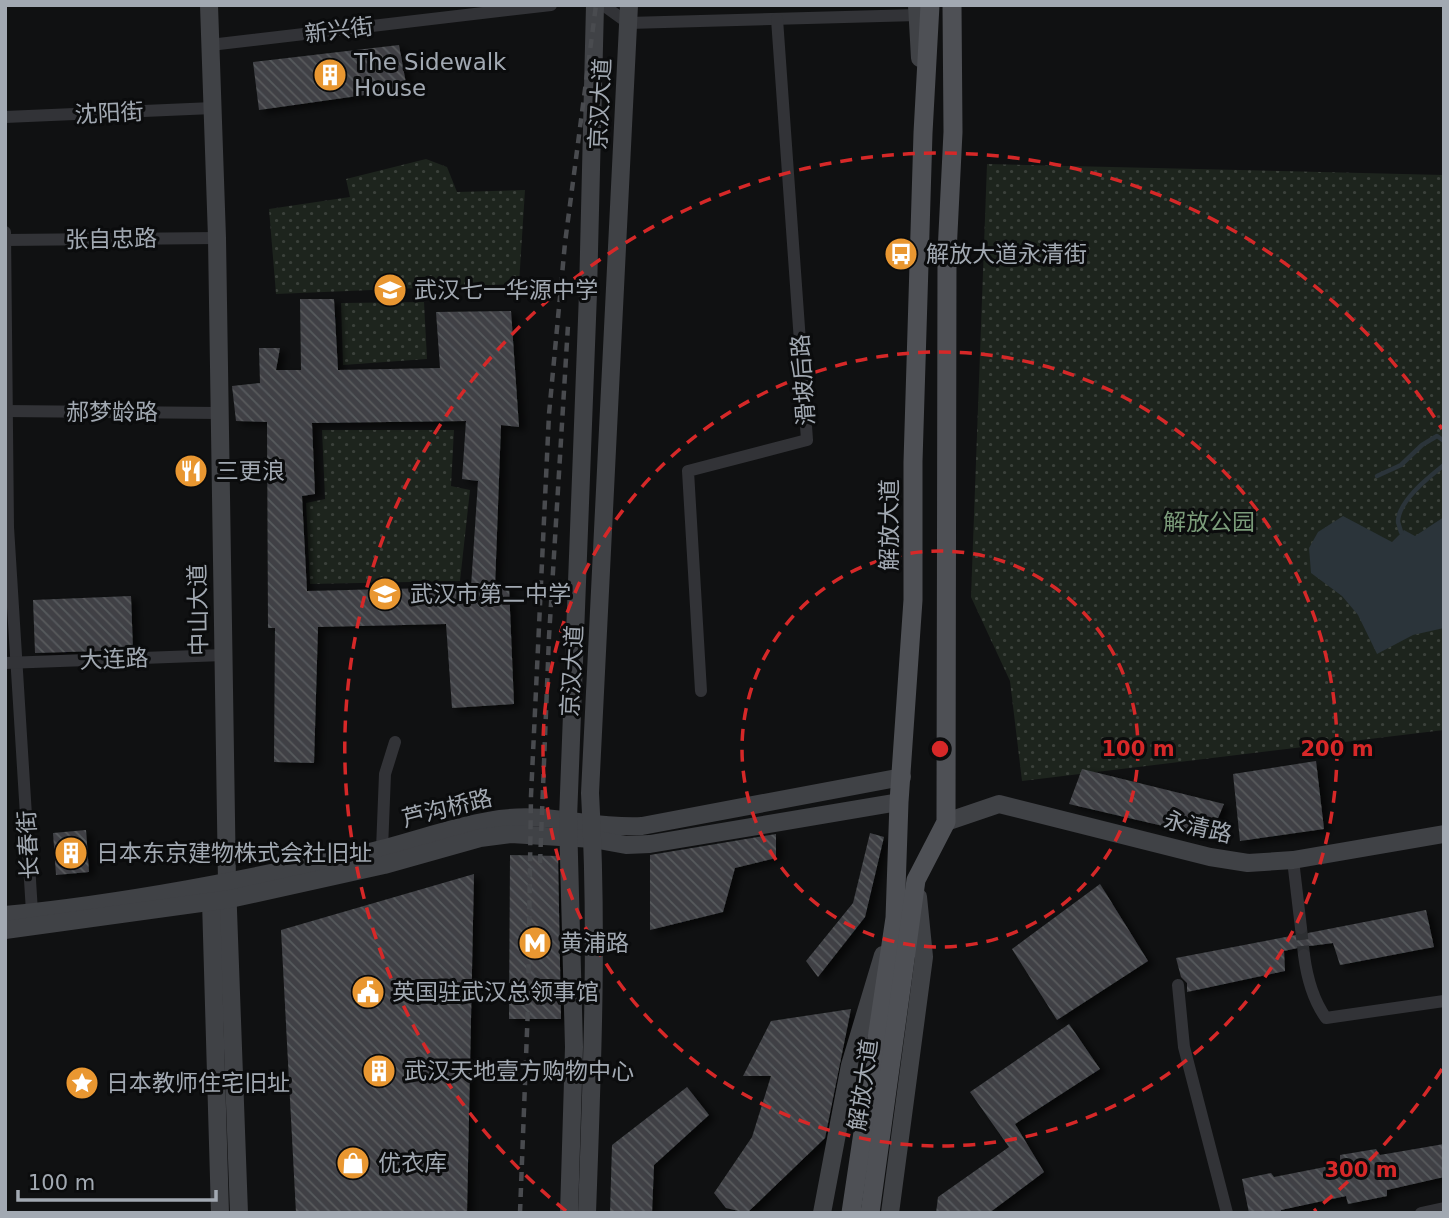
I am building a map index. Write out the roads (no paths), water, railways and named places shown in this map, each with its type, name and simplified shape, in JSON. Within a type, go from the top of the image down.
[{"type":"main road","name":"中山大道","points":[[209,5],[217,238],[224,655],[220,1213]]},
{"type":"main road","name":"京汉大道","points":[[569,1213],[574,1047],[568,819],[588,293],[595,5]]},
{"type":"main road","name":"解放大道","points":[[952,5],[953,132]]},
{"type":"main road","name":"解放大道","points":[[851,1213],[868,1154],[916,880],[946,821],[947,253],[959,5]]},
{"type":"main road","name":"解放大道","points":[[870,1213],[868,1154],[895,918],[899,802],[913,600],[913,462],[923,133],[921,9]]},
{"type":"main road","name":"京汉大道","points":[[587,1213],[593,1047],[593,831],[590,793],[628,14]]},
{"type":"main road","name":"芦沟桥路","points":[[5,930],[384,865],[480,838],[511,834],[568,837],[593,831],[642,826],[902,777]]},
{"type":"main road","name":"芦沟桥路","points":[[5,915],[221,892],[497,819],[568,819],[626,845],[650,844],[899,802]]},
{"type":"main road","name":"永清路","points":[[946,821],[999,804],[1210,857],[1248,863],[1293,860],[1444,834]]},
{"type":"main road","name":"解放大道","points":[[890,1213],[924,957],[916,880]]},
{"type":"main road","name":"中山大道","points":[[221,892],[239,1213]]},
{"type":"main road","name":"解放大道","points":[[822,1213],[850,1065],[895,918]]},
{"type":"street","name":"新兴街","points":[[210,45],[551,5]]},
{"type":"street","points":[[603,5],[628,14],[777,19],[921,9]]},
{"type":"street","name":"滑坡后路","points":[[702,691],[688,471],[807,440],[777,19]]},
{"type":"street","name":"沈阳街","points":[[5,117],[213,108]]},
{"type":"street","name":"长春街","points":[[5,233],[6,527],[11,663],[32,912]]},
{"type":"street","name":"张自忠路","points":[[5,240],[217,238]]},
{"type":"street","name":"郝梦龄路","points":[[6,411],[218,413]]},
{"type":"street","name":"大连路","points":[[11,663],[224,655]]},
{"type":"street","points":[[382,849],[385,774],[395,741]]},
{"type":"street","points":[[1293,860],[1301,928]]},
{"type":"street","points":[[1304,955],[1317,1006],[1326,1018],[1444,1001]]},
{"type":"street","points":[[1178,985],[1184,1047],[1227,1213]]},
{"type":"street","points":[[1421,1213],[1444,1208]]},
{"type":"waterway","points":[[1377,476],[1401,465],[1422,445],[1437,436],[1444,441]]},
{"type":"waterway","points":[[1401,532],[1398,522],[1403,506],[1415,490],[1444,465]]},
{"type":"tunnel","points":[[1301,928],[1304,955]]},
{"type":"railway","points":[[520,1213],[528,1006],[531,796],[549,414],[565,243],[596,5]]},
{"type":"railway","points":[[540,863],[549,637],[568,325]]},
{"type":"place","name":"The Sidewalk House","points":[[330,75]]},
{"type":"place","name":"解放大道永清街","points":[[901,254]]},
{"type":"place","name":"武汉七一华源中学","points":[[390,290]]},
{"type":"place","name":"三更浪","points":[[191,471]]},
{"type":"place","name":"武汉市第二中学","points":[[385,594]]},
{"type":"place","name":"日本东京建物株式会社旧址","points":[[71,853]]},
{"type":"place","name":"黄浦路","points":[[535,943]]},
{"type":"place","name":"英国驻武汉总领事馆","points":[[368,992]]},
{"type":"place","name":"武汉天地壹方购物中心","points":[[379,1071]]},
{"type":"place","name":"日本教师住宅旧址","points":[[82,1083]]},
{"type":"place","name":"优衣库","points":[[353,1163]]},
{"type":"park label","name":"解放公园","points":[[1209,522]]}]
